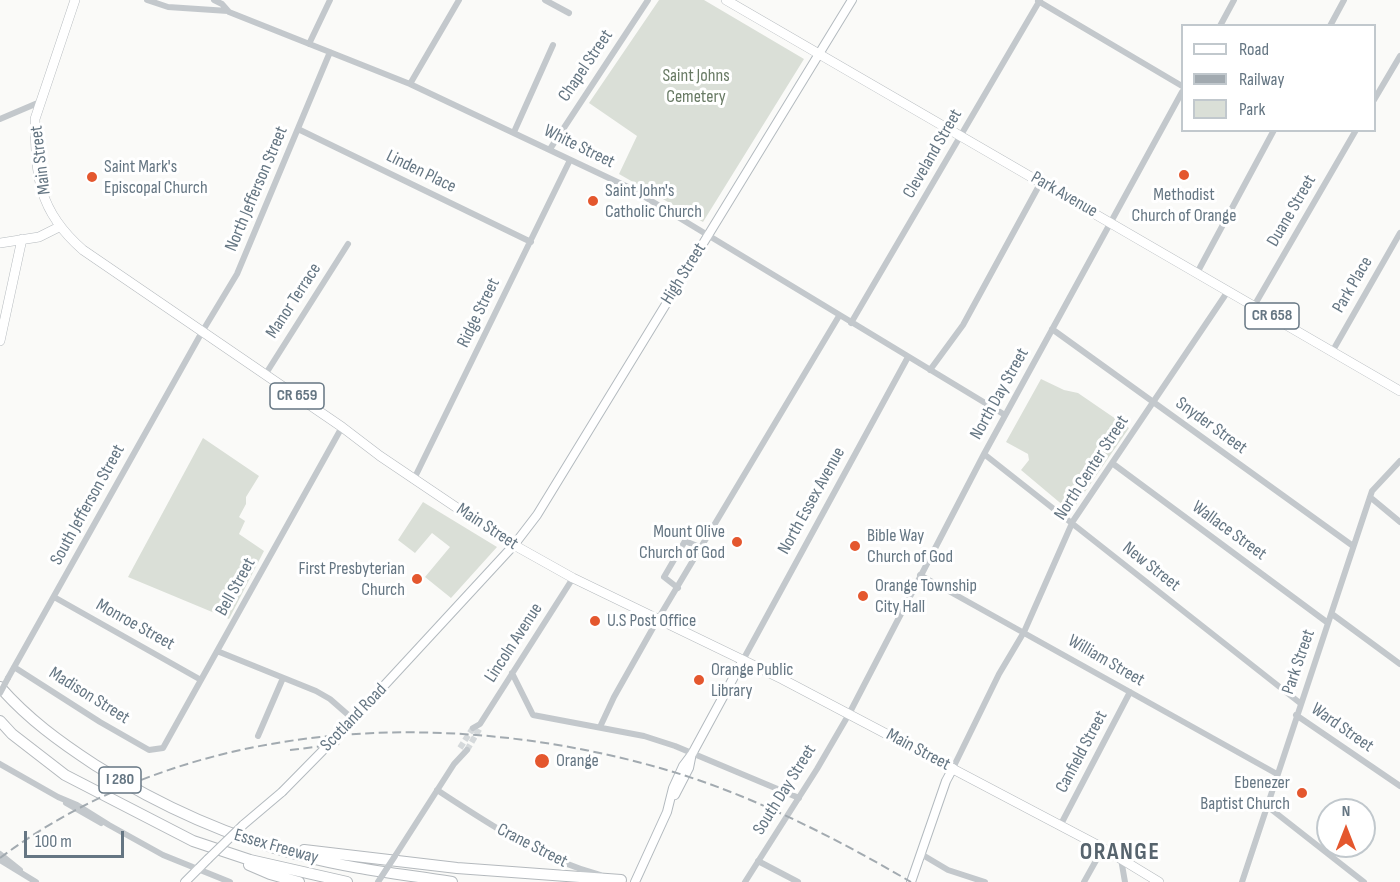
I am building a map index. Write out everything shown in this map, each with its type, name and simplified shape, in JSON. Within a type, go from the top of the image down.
[{"type":"highway","name":"Essex Freeway","points":[[0,687],[16,705],[55,739],[114,777],[191,818],[258,843],[339,864],[452,882]]},
{"type":"highway","name":"Essex Freeway","points":[[0,722],[65,775],[194,841],[250,860],[347,882]]},
{"type":"highway","points":[[194,841],[270,874],[299,882]]},
{"type":"highway","points":[[258,843],[457,868],[621,880]]},
{"type":"main road","name":"Main Street","points":[[75,0],[35,119],[40,180],[47,206],[59,227],[93,258],[514,545],[573,578],[743,660],[953,768],[1103,848],[1159,882]]},
{"type":"main road","name":"Park Avenue","points":[[726,0],[1400,391]]},
{"type":"main road","name":"High Street","points":[[514,545],[537,515],[852,0]]},
{"type":"main road","points":[[0,243],[39,237],[59,227]]},
{"type":"main road","points":[[0,341],[22,239]]},
{"type":"main road","name":"Scotland Road","points":[[185,882],[243,825],[282,792],[354,720],[514,545]]},
{"type":"main road","points":[[637,882],[683,766],[692,754],[743,660]]},
{"type":"main road","points":[[911,882],[946,781],[953,768]]},
{"type":"main road","name":"Crane Street","points":[[621,880],[637,882]]},
{"type":"street","points":[[147,0],[168,7],[229,12]]},
{"type":"street","points":[[168,7],[171,0]]},
{"type":"street","name":"White Street","points":[[214,0],[222,4],[229,12],[410,84],[630,188],[1005,415]]},
{"type":"street","points":[[309,44],[330,0]]},
{"type":"street","points":[[410,84],[459,0]]},
{"type":"street","points":[[545,0],[569,13]]},
{"type":"street","name":"Chapel Street","points":[[550,149],[648,0]]},
{"type":"street","points":[[1221,24],[1234,0]]},
{"type":"street","points":[[1331,24],[1344,0]]},
{"type":"street","points":[[1039,1],[1181,85]]},
{"type":"street","name":"Cleveland Street","points":[[851,323],[1039,1]]},
{"type":"street","points":[[514,132],[553,45]]},
{"type":"street","name":"North Jefferson Street","points":[[201,332],[237,274],[330,52]]},
{"type":"street","points":[[1376,97],[1400,56]]},
{"type":"street","name":"North Day Street","points":[[849,714],[984,454],[1181,94]]},
{"type":"street","points":[[0,119],[41,102]]},
{"type":"street","name":"Linden Place","points":[[298,129],[531,242]]},
{"type":"street","points":[[1197,273],[1273,132]]},
{"type":"street","name":"Duane Street","points":[[1254,306],[1355,132]]},
{"type":"street","name":"Ridge Street","points":[[414,479],[570,160]]},
{"type":"street","points":[[930,370],[963,325],[1041,182]]},
{"type":"street","name":"Park Place","points":[[1332,352],[1400,233]]},
{"type":"street","name":"Manor Terrace","points":[[265,375],[348,244]]},
{"type":"street","name":"North Center Street","points":[[953,768],[999,674],[1024,632],[1072,524],[1228,291]]},
{"type":"street","points":[[600,727],[614,697],[658,619],[839,316]]},
{"type":"street","name":"Snyder Street","points":[[1052,329],[1353,546]]},
{"type":"street","name":"South Jefferson Street","points":[[0,693],[201,332]]},
{"type":"street","name":"North Essex Avenue","points":[[743,660],[908,357]]},
{"type":"street","name":"Bell Street","points":[[149,750],[163,748],[342,427]]},
{"type":"street","name":"New Street","points":[[984,454],[1300,703]]},
{"type":"street","name":"Park Street","points":[[1242,882],[1372,491],[1400,461]]},
{"type":"street","name":"Wallace Street","points":[[1112,463],[1328,623]]},
{"type":"street","points":[[1370,497],[1400,522]]},
{"type":"street","points":[[678,588],[664,577],[685,541],[702,548]]},
{"type":"street","name":"William Street","points":[[920,575],[1277,774]]},
{"type":"street","name":"Lincoln Avenue","points":[[478,727],[573,578]]},
{"type":"street","name":"Monroe Street","points":[[54,597],[201,680]]},
{"type":"street","points":[[1332,614],[1400,664]]},
{"type":"street","points":[[217,651],[316,691],[330,699],[354,720]]},
{"type":"street","name":"Madison Street","points":[[14,667],[100,722],[149,750]]},
{"type":"street","points":[[512,673],[533,715],[644,736],[675,746],[799,798]]},
{"type":"street","points":[[258,736],[284,678]]},
{"type":"street","name":"Canfield Street","points":[[1060,826],[1130,692]]},
{"type":"street","name":"South Day Street","points":[[745,882],[849,714]]},
{"type":"street","name":"Ward Street","points":[[1296,715],[1400,786]]},
{"type":"street","points":[[378,882],[463,749]]},
{"type":"street","points":[[0,764],[58,797],[77,805],[162,855],[230,882]]},
{"type":"street","name":"Crane Street","points":[[437,790],[513,839],[580,869],[621,880]]},
{"type":"street","points":[[1267,806],[1364,882]]},
{"type":"street","points":[[1084,882],[1103,848]]},
{"type":"street","points":[[0,854],[17,865],[23,873]]},
{"type":"street","points":[[921,854],[948,870],[985,882]]},
{"type":"street","points":[[1120,858],[1125,882]]},
{"type":"street","points":[[0,860],[36,882]]},
{"type":"street","points":[[758,861],[798,882]]},
{"type":"green space","name":"Saint Johns Cemetery","points":[[659,0],[704,0],[804,59],[703,222],[619,174],[637,136],[589,103]]},
{"type":"green space","points":[[1041,379],[1064,390],[1078,393],[1129,428],[1071,512],[1021,470],[1029,460],[1028,454],[1006,442]]},
{"type":"green space","points":[[203,438],[259,476],[246,497],[246,504],[239,517],[245,521],[239,534],[264,551],[229,619],[128,577]]},
{"type":"green space","points":[[423,502],[497,547],[451,598],[425,577],[450,547],[432,533],[415,553],[398,540]]},
{"type":"tunnel","points":[[460,748],[473,728]]},
{"type":"tunnel","points":[[467,750],[480,728]]},
{"type":"railway","points":[[0,858],[73,811],[151,776],[233,752],[318,737],[404,732],[491,736],[576,748],[660,768],[725,790],[789,817],[911,882]]},
{"type":"railway","points":[[290,750],[340,744]]},
{"type":"place","name":"Methodist Church of Orange","points":[[1184,175]]},
{"type":"place","name":"Saint Mark's Episcopal Church","points":[[92,177]]},
{"type":"place","name":"Saint John's Catholic Church","points":[[593,201]]},
{"type":"place","name":"Mount Olive Church of God","points":[[737,542]]},
{"type":"place","name":"Bible Way Church of God","points":[[855,546]]},
{"type":"place","name":"First Presbyterian Church","points":[[417,579]]},
{"type":"place","name":"Orange Township City Hall","points":[[863,596]]},
{"type":"place","name":"U.S Post Office","points":[[595,621]]},
{"type":"place","name":"Orange Public Library","points":[[699,680]]},
{"type":"place","name":"Orange","points":[[542,761]]},
{"type":"place","name":"Ebenezer Baptist Church","points":[[1302,793]]},
{"type":"district","name":"ORANGE","points":[[1120,853]]}]
